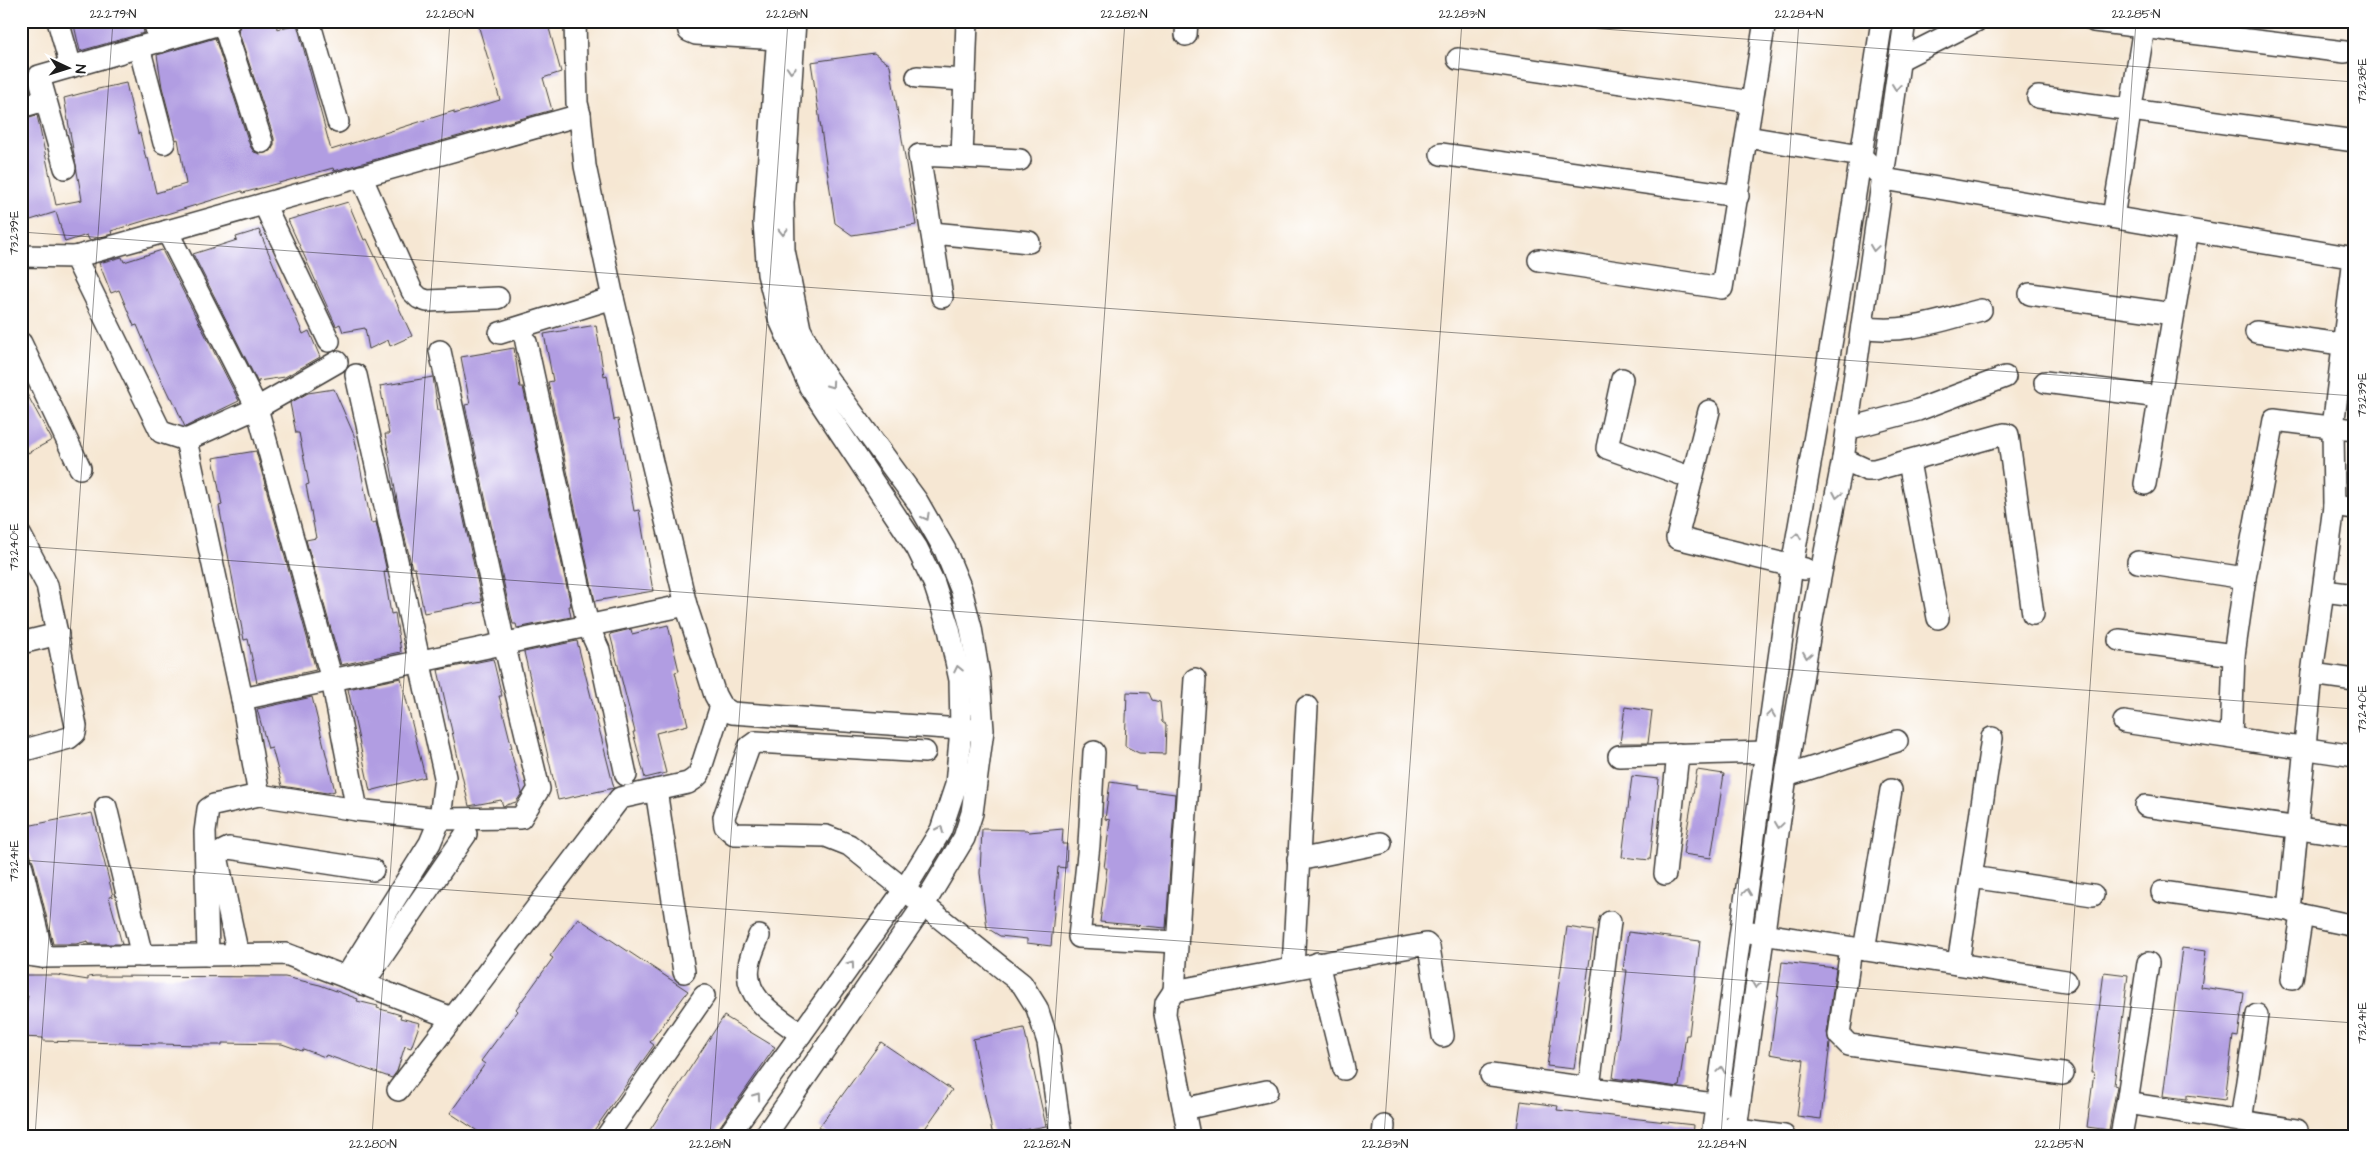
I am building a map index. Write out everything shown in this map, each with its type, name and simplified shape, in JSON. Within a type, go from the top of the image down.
[{"type":"street","points":[[58,21],[71,67]]},
{"type":"street","points":[[154,21],[160,42]]},
{"type":"street","points":[[309,21],[338,122]]},
{"type":"street","points":[[575,21],[577,103],[585,166],[613,298],[686,605],[714,694],[721,706],[732,713],[982,730]]},
{"type":"street","points":[[687,21],[689,31],[696,34],[778,30],[764,223],[768,274],[779,318],[810,387],[917,548],[934,584],[949,629],[960,680],[961,729],[956,784],[941,830],[905,889],[728,1136]]},
{"type":"street","points":[[765,1136],[923,906],[964,838],[972,813],[982,730],[979,676],[971,628],[961,589],[945,550],[917,501],[819,367],[798,321],[784,250],[783,204],[794,21]]},
{"type":"street","points":[[962,157],[967,21]]},
{"type":"street","points":[[1539,260],[1722,288],[1765,21]]},
{"type":"street","points":[[1784,1136],[1713,1131],[1792,566],[1882,21]]},
{"type":"street","points":[[1735,1133],[1786,776],[1821,573],[1844,459],[1905,21]]},
{"type":"street","points":[[1899,60],[1976,21]]},
{"type":"street","points":[[2094,21],[2144,25],[2345,52]]},
{"type":"street","points":[[65,168],[38,76],[226,22],[262,142]]},
{"type":"street","points":[[2113,217],[2144,25]]},
{"type":"street","points":[[139,47],[164,143]]},
{"type":"street","points":[[1458,59],[1752,102]]},
{"type":"street","points":[[917,77],[965,80]]},
{"type":"street","points":[[2038,97],[2355,141]]},
{"type":"street","points":[[21,107],[45,100]]},
{"type":"street","points":[[21,256],[75,257],[580,115]]},
{"type":"street","points":[[1747,138],[1861,156],[1884,179],[2354,258],[2348,345],[2333,427],[2344,507],[2324,590],[2312,674],[2298,828],[2292,979]]},
{"type":"street","points":[[1441,154],[1738,196]]},
{"type":"street","points":[[942,297],[919,155],[1020,160]]},
{"type":"street","points":[[361,176],[412,291],[419,298],[427,301],[498,298]]},
{"type":"street","points":[[264,204],[329,340]]},
{"type":"street","points":[[2145,484],[2188,230]]},
{"type":"street","points":[[167,231],[257,408],[332,680],[358,810]]},
{"type":"street","points":[[932,233],[1029,242]]},
{"type":"street","points":[[75,257],[161,432],[186,440],[257,408],[337,362]]},
{"type":"street","points":[[2030,294],[2173,314]]},
{"type":"street","points":[[500,333],[613,298]]},
{"type":"street","points":[[1862,327],[1882,331],[1914,328],[1981,310]]},
{"type":"street","points":[[2256,332],[2348,345]]},
{"type":"street","points":[[526,342],[588,626],[599,650],[626,775]]},
{"type":"street","points":[[21,343],[80,468]]},
{"type":"street","points":[[208,955],[205,832],[208,809],[214,804],[259,795],[358,810],[440,819],[521,818],[539,789],[504,643],[440,351]]},
{"type":"street","points":[[354,980],[430,843],[440,819],[445,777],[418,662],[356,375]]},
{"type":"street","points":[[1847,430],[1918,410],[2005,376]]},
{"type":"street","points":[[1622,379],[1607,448],[1692,478]]},
{"type":"street","points":[[2045,382],[2159,397]]},
{"type":"street","points":[[1709,411],[1678,538],[1821,573]]},
{"type":"street","points":[[2231,737],[2234,655],[2245,578],[2274,420],[2355,430]]},
{"type":"street","points":[[1844,459],[1867,470],[1874,470],[1909,462],[2004,434],[2008,435],[2033,614]]},
{"type":"street","points":[[186,440],[242,698],[259,795]]},
{"type":"street","points":[[1909,462],[1938,618]]},
{"type":"street","points":[[21,536],[47,585],[76,726],[75,733],[70,738],[21,751]]},
{"type":"street","points":[[2138,562],[2245,578]]},
{"type":"street","points":[[2324,590],[2355,595]]},
{"type":"street","points":[[242,698],[686,605]]},
{"type":"street","points":[[21,643],[58,634]]},
{"type":"street","points":[[2119,640],[2234,655]]},
{"type":"street","points":[[2312,674],[2355,680]]},
{"type":"street","points":[[1189,1136],[1165,1014],[1166,1003],[1174,991],[1195,680]]},
{"type":"street","points":[[398,1090],[617,802],[625,796],[688,783],[699,774],[721,706]]},
{"type":"street","points":[[1293,968],[1306,707]]},
{"type":"street","points":[[2124,722],[2355,756]]},
{"type":"street","points":[[1958,964],[1992,738]]},
{"type":"street","points":[[1786,776],[1897,741]]},
{"type":"street","points":[[925,752],[756,742],[749,746],[724,817],[725,826],[734,834],[826,836],[838,839],[849,845],[905,889],[923,906],[1022,984],[1037,1008],[1048,1042],[1061,1136]]},
{"type":"street","points":[[1094,752],[1089,845],[1079,937],[1177,942]]},
{"type":"street","points":[[1619,756],[1766,752]]},
{"type":"street","points":[[1666,874],[1678,754]]},
{"type":"street","points":[[656,790],[684,972]]},
{"type":"street","points":[[1891,790],[1839,1035],[1849,1045],[2063,1074]]},
{"type":"street","points":[[2146,806],[2355,836]]},
{"type":"street","points":[[106,807],[142,956]]},
{"type":"street","points":[[354,980],[466,834]]},
{"type":"street","points":[[1298,860],[1381,843]]},
{"type":"street","points":[[238,955],[218,861],[218,854],[222,851],[229,848],[373,870]]},
{"type":"street","points":[[21,864],[43,957]]},
{"type":"street","points":[[1971,877],[2093,896]]},
{"type":"street","points":[[2162,892],[2295,913],[2355,926]]},
{"type":"street","points":[[1589,1087],[1610,922]]},
{"type":"street","points":[[1741,931],[2066,981]]},
{"type":"street","points":[[759,936],[749,965],[748,977],[751,990],[761,1004],[801,1034]]},
{"type":"street","points":[[1174,991],[1426,944],[1429,947],[1443,1036]]},
{"type":"street","points":[[21,954],[43,957],[286,954],[452,1018]]},
{"type":"street","points":[[1318,963],[1344,1069]]},
{"type":"street","points":[[2121,1136],[2148,963]]},
{"type":"street","points":[[611,1134],[704,996]]},
{"type":"street","points":[[2241,1121],[2257,1015]]},
{"type":"street","points":[[1491,1075],[1739,1107]]},
{"type":"street","points":[[1184,1109],[1267,1091]]},
{"type":"street","points":[[2126,1103],[2297,1130]]},
{"type":"building","points":[[73,21],[142,21],[144,33],[80,51]]},
{"type":"building","points":[[242,21],[276,21],[277,29],[297,24],[331,150],[454,111],[454,114],[500,100],[477,21],[547,21],[561,72],[543,78],[552,110],[334,171],[333,168],[243,193],[242,191],[111,231],[112,234],[89,240],[87,235],[65,242],[56,212],[21,223],[21,201],[27,200],[21,165],[21,119],[37,115],[56,205],[82,200],[64,98],[98,89],[126,83],[138,134],[140,133],[146,159],[148,158],[156,193],[186,184],[178,139],[176,140],[162,87],[157,55],[215,38],[250,146],[254,152],[260,154],[271,151],[274,145],[274,138],[238,30]]},
{"type":"building","points":[[874,53],[890,65],[916,225],[852,235],[835,223],[811,62]]},
{"type":"building","points":[[348,202],[364,240],[367,239],[412,336],[390,346],[388,340],[369,349],[365,328],[343,332],[340,324],[336,326],[288,220]]},
{"type":"building","points":[[259,230],[303,334],[309,331],[320,357],[285,377],[258,381],[258,383],[193,254],[237,240],[236,237]]},
{"type":"building","points":[[162,250],[239,401],[185,427],[153,363],[137,325],[134,326],[119,290],[111,293],[99,263],[122,257],[124,262]]},
{"type":"building","points":[[596,325],[604,376],[607,375],[614,420],[618,419],[634,511],[639,510],[653,591],[595,601],[548,382],[553,381],[544,334]]},
{"type":"building","points":[[514,348],[520,387],[523,387],[571,606],[569,606],[571,617],[517,628],[516,624],[513,624],[465,405],[470,404],[461,357]]},
{"type":"building","points":[[433,377],[438,410],[440,410],[482,602],[424,613],[415,568],[412,568],[400,517],[385,434],[389,434],[380,386]]},
{"type":"building","points":[[21,383],[52,440],[28,453],[21,441]]},
{"type":"building","points":[[334,389],[354,435],[371,523],[376,522],[387,572],[384,572],[391,614],[395,613],[401,652],[341,665],[306,540],[316,538],[306,485],[309,484],[299,433],[296,433],[290,403],[308,393]]},
{"type":"building","points":[[256,451],[316,670],[257,683],[248,639],[244,640],[219,506],[222,505],[213,458]]},
{"type":"building","points":[[668,625],[679,671],[675,672],[688,725],[656,733],[666,773],[645,778],[610,634],[631,629],[632,634]]},
{"type":"building","points":[[577,641],[614,788],[558,800],[524,652]]},
{"type":"building","points":[[493,659],[502,696],[499,696],[512,748],[510,748],[522,793],[516,802],[503,806],[501,800],[469,806],[438,670]]},
{"type":"building","points":[[401,678],[425,777],[370,791],[348,689]]},
{"type":"building","points":[[1127,692],[1149,693],[1152,700],[1160,702],[1162,722],[1166,725],[1165,754],[1139,753],[1125,746]]},
{"type":"building","points":[[312,697],[335,791],[327,793],[282,786],[272,748],[268,749],[257,709]]},
{"type":"building","points":[[1625,707],[1652,711],[1648,743],[1620,743]]},
{"type":"building","points":[[1697,770],[1724,774],[1711,858],[1683,854]]},
{"type":"building","points":[[1632,776],[1659,779],[1650,860],[1622,857]]},
{"type":"building","points":[[1110,782],[1137,786],[1137,789],[1175,794],[1166,928],[1100,922],[1107,868],[1104,868],[1110,820],[1105,819]]},
{"type":"building","points":[[92,813],[113,896],[109,897],[122,944],[89,944],[88,941],[76,944],[53,944],[33,861],[26,846],[22,827]]},
{"type":"building","points":[[982,829],[1027,830],[1029,832],[1063,829],[1062,844],[1067,844],[1066,868],[1058,867],[1051,946],[1027,943],[1027,939],[1000,936],[987,928],[980,873]]},
{"type":"building","points":[[578,918],[688,991],[650,1042],[654,1045],[590,1136],[485,1136],[450,1113],[485,1064],[481,1061],[518,1011],[516,1009],[553,958],[550,956]]},
{"type":"building","points":[[1567,927],[1594,931],[1574,1069],[1547,1066]]},
{"type":"building","points":[[1628,932],[1700,941],[1689,1035],[1686,1035],[1679,1087],[1613,1078],[1627,970],[1623,970]]},
{"type":"building","points":[[2182,948],[2206,951],[2201,987],[2244,993],[2238,1037],[2233,1036],[2225,1100],[2187,1095],[2187,1099],[2163,1096]]},
{"type":"building","points":[[1782,962],[1836,968],[1827,1033],[1830,1043],[1821,1119],[1797,1116],[1804,1060],[1770,1054]]},
{"type":"building","points":[[2104,972],[2128,975],[2114,1085],[2117,1086],[2109,1130],[2087,1127],[2094,1072],[2091,1072]]},
{"type":"building","points":[[21,975],[57,975],[88,980],[88,977],[95,976],[285,977],[320,985],[358,999],[357,1001],[378,1006],[377,1008],[401,1015],[400,1018],[420,1023],[411,1048],[405,1046],[397,1071],[392,1078],[326,1055],[325,1057],[282,1044],[222,1043],[222,1045],[199,1045],[43,1041],[43,1038],[21,1037],[21,1023],[28,996],[21,996]]},
{"type":"building","points":[[724,1016],[775,1047],[715,1136],[646,1136]]},
{"type":"building","points":[[1024,1028],[1046,1126],[993,1136],[973,1039]]},
{"type":"building","points":[[881,1042],[952,1090],[924,1130],[922,1128],[917,1136],[832,1136],[819,1127]]},
{"type":"building","points":[[1521,1101],[1558,1106],[1557,1110],[1694,1125],[1693,1136],[1572,1136],[1517,1129]]}]
